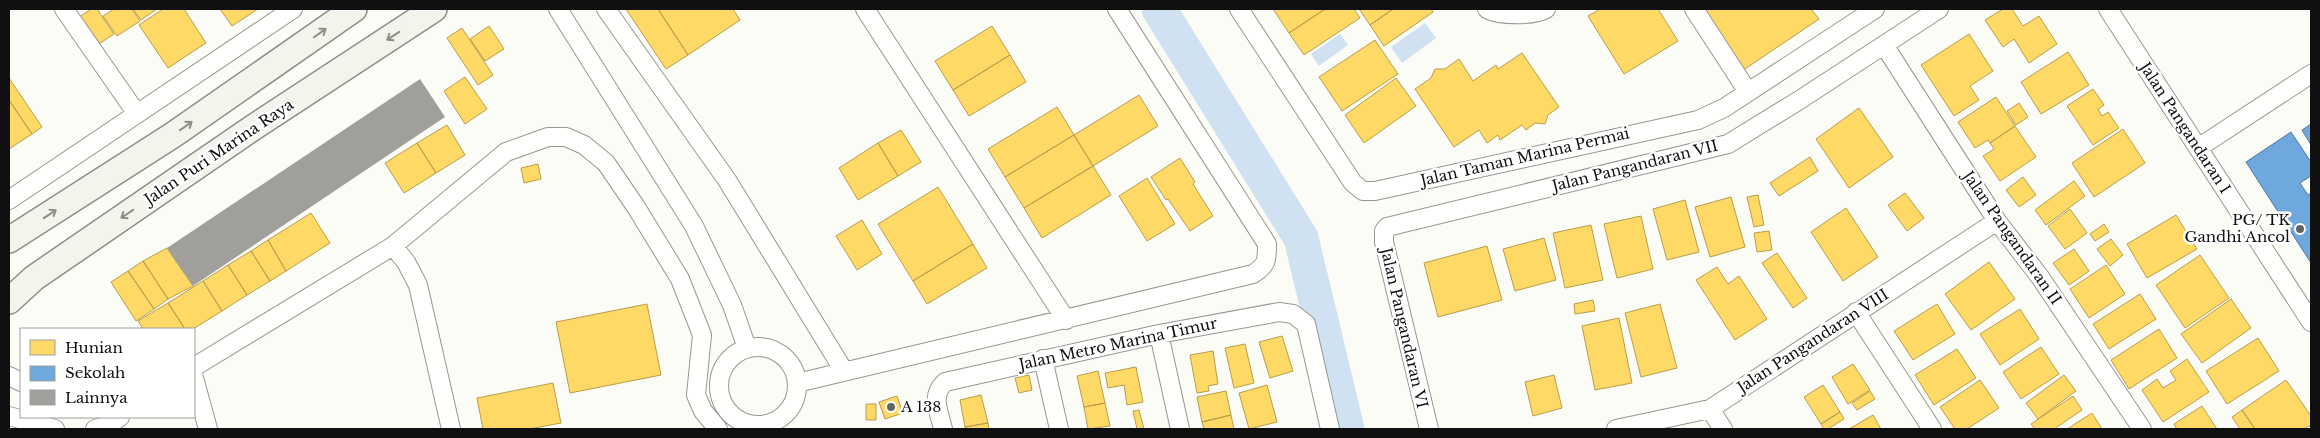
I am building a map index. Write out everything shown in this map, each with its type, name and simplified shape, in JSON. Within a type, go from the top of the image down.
[{"type":"street","points":[[64,9],[137,114]]},
{"type":"street","points":[[9,200],[293,9]]},
{"type":"street","points":[[9,240],[173,135],[354,9]]},
{"type":"street","name":"Jalan Puri Marina Raya","points":[[9,301],[34,278],[251,129],[434,9]]},
{"type":"street","points":[[558,9],[694,226],[732,305],[747,348]]},
{"type":"street","points":[[606,9],[728,180],[844,371]]},
{"type":"street","points":[[865,9],[1066,320]]},
{"type":"street","points":[[797,383],[1253,274],[1264,267],[1267,257],[1267,244],[1117,9]]},
{"type":"street","name":"Jalan Taman Marina Permai","points":[[1239,9],[1353,183],[1363,191],[1375,191],[1698,120],[1724,108],[1875,9]]},
{"type":"street","points":[[1487,9],[1519,14],[1540,12],[1546,9]]},
{"type":"street","points":[[1694,9],[1748,92]]},
{"type":"street","name":"Jalan Pangandaran VII","points":[[1387,227],[1390,224],[1728,144],[1938,9]]},
{"type":"street","name":"Jalan Pangandaran I","points":[[2108,9],[2311,322]]},
{"type":"street","name":"Jalan Pangandaran II","points":[[1884,45],[1997,221],[2040,277],[2142,429]]},
{"type":"street","points":[[2198,148],[2311,74]]},
{"type":"street","points":[[195,366],[394,246],[506,152],[548,137],[566,138],[584,145],[606,163],[636,207],[680,279],[702,335],[696,395],[703,411],[718,429]]},
{"type":"street","name":"Jalan Pangandaran VIII","points":[[1616,429],[1710,409],[1997,221]]},
{"type":"street","name":"Jalan Pangandaran VI","points":[[1387,227],[1384,231],[1384,242],[1429,429]]},
{"type":"street","points":[[394,246],[406,262],[418,285],[451,429]]},
{"type":"street","name":"Jalan Metro Marina Timur","points":[[943,429],[935,396],[938,388],[945,382],[1043,358],[1279,312],[1293,314],[1306,324],[1330,429]]},
{"type":"street","points":[[1856,312],[1932,429]]},
{"type":"street","points":[[1159,334],[1180,429]]},
{"type":"street","points":[[747,348],[770,349],[789,361],[795,371],[797,383],[795,400],[785,415],[770,427],[752,425],[736,419],[724,406],[719,389],[722,371],[732,357],[747,348]]},
{"type":"street","points":[[1043,358],[1059,429]]},
{"type":"street","points":[[195,382],[208,429]]},
{"type":"street","points":[[1710,409],[1723,429]]},
{"type":"street","points":[[9,416],[55,429]]},
{"type":"street","points":[[93,418],[108,424]]},
{"type":"water","points":[[1425,23],[1436,38],[1402,63],[1391,47]]},
{"type":"water","points":[[1340,34],[1348,45],[1319,66],[1311,54]]},
{"type":"building: Hunian","points":[[91,9],[97,9],[114,34],[96,46],[78,18]]},
{"type":"building: Hunian","points":[[114,9],[132,9],[140,21],[117,36],[103,16]]},
{"type":"building: Hunian","points":[[133,9],[157,9],[141,20]]},
{"type":"building: Hunian","points":[[163,9],[184,9],[206,43],[168,68],[139,25]]},
{"type":"building: Hunian","points":[[220,9],[258,9],[232,26]]},
{"type":"building: Hunian","points":[[626,9],[658,9],[688,55],[666,69]]},
{"type":"building: Hunian","points":[[658,9],[733,9],[740,20],[688,55]]},
{"type":"building: Hunian","points":[[1273,9],[1325,9],[1289,33]]},
{"type":"building: Hunian","points":[[1325,9],[1354,9],[1360,18],[1304,55],[1289,33]]},
{"type":"building: Hunian","points":[[1359,9],[1393,9],[1370,25]]},
{"type":"building: Hunian","points":[[1393,9],[1431,9],[1433,12],[1384,46],[1370,25]]},
{"type":"building: Hunian","points":[[1600,9],[1658,9],[1678,41],[1624,74],[1588,16]]},
{"type":"building: Hunian","points":[[1701,9],[1811,9],[1819,19],[1742,71]]},
{"type":"building: Hunian","points":[[2003,9],[2012,9],[2023,26],[2039,16],[2057,44],[2029,63],[2014,39],[2003,47],[1985,20]]},
{"type":"building: Hunian","points":[[489,26],[504,49],[485,61],[470,39]]},
{"type":"building: Hunian","points":[[992,26],[1010,55],[953,90],[935,61]]},
{"type":"building: Hunian","points":[[462,28],[493,75],[478,85],[447,38]]},
{"type":"building: Hunian","points":[[1969,34],[1993,71],[1970,86],[1979,100],[1954,116],[1921,65]]},
{"type":"building: Hunian","points":[[1375,40],[1398,74],[1342,111],[1319,77]]},
{"type":"building: Hunian","points":[[2068,52],[2089,85],[2041,114],[2021,82]]},
{"type":"building: Hunian","points":[[1522,53],[1559,107],[1548,115],[1545,124],[1535,123],[1526,130],[1522,125],[1500,140],[1498,135],[1487,143],[1479,130],[1454,147],[1415,89],[1431,78],[1435,69],[1445,69],[1459,59],[1473,81],[1496,65],[1498,69]]},
{"type":"building: Hunian","points":[[1010,55],[1026,82],[969,116],[953,90]]},
{"type":"building: Hunian","points":[[465,77],[487,109],[465,124],[444,91]]},
{"type":"building: Hunian","points":[[9,78],[42,127],[32,134],[9,100]]},
{"type":"building: Hunian","points":[[1396,78],[1416,106],[1364,143],[1345,115]]},
{"type":"building: Hunian","points":[[2093,89],[2104,105],[2098,109],[2102,116],[2108,112],[2119,128],[2093,145],[2067,106]]},
{"type":"building: Hunian","points":[[1139,95],[1158,126],[1093,166],[1074,135]]},
{"type":"building: Hunian","points":[[1996,97],[2015,126],[1990,143],[1988,140],[1975,148],[1958,122]]},
{"type":"building: Hunian","points":[[9,100],[32,134],[9,149]]},
{"type":"building: Hunian","points":[[2019,103],[2028,117],[2016,125],[2007,111]]},
{"type":"building: Hunian","points":[[1057,107],[1074,135],[1005,177],[988,149]]},
{"type":"building: Hunian","points":[[1859,108],[1893,157],[1849,188],[1816,139]]},
{"type":"building: Hunian","points":[[447,125],[465,155],[436,173],[417,143]]},
{"type":"building: Hunian","points":[[2015,126],[2036,157],[2000,181],[1983,156],[1994,149],[1990,143]]},
{"type":"building: Hunian","points":[[2123,129],[2145,163],[2094,197],[2072,163]]},
{"type":"building: Hunian","points":[[901,130],[921,162],[898,176],[878,143]]},
{"type":"building: Hunian","points":[[1074,135],[1093,166],[1024,208],[1005,177]]},
{"type":"building: Hunian","points":[[417,143],[436,173],[404,193],[385,163]]},
{"type":"building: Hunian","points":[[878,143],[898,176],[858,200],[839,168]]},
{"type":"building: Hunian","points":[[1810,157],[1818,171],[1779,196],[1770,183]]},
{"type":"building: Hunian","points":[[1180,158],[1195,182],[1193,184],[1213,216],[1190,231],[1151,177]]},
{"type":"building: Hunian","points":[[538,164],[541,179],[524,183],[521,168]]},
{"type":"building: Hunian","points":[[1093,166],[1111,195],[1042,238],[1024,208]]},
{"type":"building: Hunian","points":[[2023,177],[2036,195],[2019,207],[2006,190]]},
{"type":"building: Hunian","points":[[1147,178],[1175,224],[1147,241],[1119,196]]},
{"type":"building: Hunian","points":[[2074,181],[2085,196],[2046,225],[2035,210]]},
{"type":"building: Hunian","points":[[938,187],[973,244],[913,281],[878,224]]},
{"type":"building: Hunian","points":[[1905,193],[1924,218],[1907,231],[1888,205]]},
{"type":"building: Hunian","points":[[1758,195],[1764,225],[1754,227],[1747,197]]},
{"type":"building: Hunian","points":[[1731,197],[1745,247],[1710,257],[1695,207]]},
{"type":"building: Hunian","points":[[1685,200],[1699,252],[1667,260],[1653,209]]},
{"type":"building: Hunian","points":[[1846,208],[1878,257],[1843,281],[1811,232]]},
{"type":"building: Hunian","points":[[2070,209],[2087,233],[2065,249],[2048,226]]},
{"type":"building: Hunian","points":[[311,213],[330,243],[286,271],[268,240]]},
{"type":"building: Hunian","points":[[2176,215],[2197,249],[2147,278],[2127,244]]},
{"type":"building: Hunian","points":[[1641,216],[1653,269],[1617,278],[1604,224]]},
{"type":"building: Hunian","points":[[862,220],[882,254],[857,270],[836,236]]},
{"type":"building: Hunian","points":[[2104,224],[2109,232],[2095,241],[2090,234]]},
{"type":"building: Hunian","points":[[1591,225],[1603,280],[1565,288],[1553,233]]},
{"type":"building: Hunian","points":[[1769,231],[1772,250],[1757,252],[1754,233]]},
{"type":"building: Hunian","points":[[1544,238],[1556,280],[1515,291],[1503,249]]},
{"type":"building: Hunian","points":[[2111,239],[2123,255],[2110,266],[2097,249]]},
{"type":"building: Hunian","points":[[268,240],[286,271],[270,281],[251,251]]},
{"type":"building: Hunian","points":[[973,244],[987,268],[927,304],[913,281]]},
{"type":"building: Hunian","points":[[1487,246],[1502,300],[1438,317],[1424,263]]},
{"type":"building: Hunian","points":[[167,248],[193,286],[168,299],[143,261]]},
{"type":"building: Hunian","points":[[2074,249],[2089,271],[2069,285],[2053,263]]},
{"type":"building: Hunian","points":[[251,251],[270,281],[247,295],[228,265]]},
{"type":"building: Hunian","points":[[1777,253],[1807,298],[1793,308],[1762,263]]},
{"type":"building: Hunian","points":[[2200,255],[2229,298],[2185,328],[2156,285]]},
{"type":"building: Hunian","points":[[143,261],[168,299],[154,309],[128,271]]},
{"type":"building: Hunian","points":[[1989,262],[2015,299],[1971,330],[1945,294]]},
{"type":"building: Hunian","points":[[228,265],[247,295],[222,311],[203,281]]},
{"type":"building: Hunian","points":[[2106,265],[2125,294],[2089,318],[2070,289]]},
{"type":"building: Hunian","points":[[1717,267],[1728,284],[1739,276],[1767,319],[1735,340],[1696,280]]},
{"type":"building: Hunian","points":[[128,271],[154,309],[136,321],[111,282]]},
{"type":"building: Hunian","points":[[203,281],[222,311],[195,328],[184,328],[168,303]]},
{"type":"building: Hunian","points":[[2140,294],[2156,319],[2109,349],[2093,324]]},
{"type":"building: Hunian","points":[[2231,299],[2251,328],[2202,363],[2181,334]]},
{"type":"building: Hunian","points":[[1593,300],[1595,311],[1575,314],[1574,304]]},
{"type":"building: Hunian","points":[[168,303],[184,328],[142,328],[138,321]]},
{"type":"building: Hunian","points":[[647,304],[661,375],[570,393],[556,322]]},
{"type":"building: Hunian","points":[[1660,304],[1677,368],[1641,377],[1625,313]]},
{"type":"building: Hunian","points":[[1937,304],[1955,334],[1913,360],[1894,331]]},
{"type":"building: Hunian","points":[[2020,309],[2039,339],[2000,365],[1980,334]]},
{"type":"building: Hunian","points":[[1619,318],[1632,383],[1595,390],[1582,326]]},
{"type":"building: Hunian","points":[[2159,329],[2177,358],[2129,389],[2111,360]]},
{"type":"building: Hunian","points":[[1282,336],[1293,371],[1270,378],[1259,342]]},
{"type":"building: Hunian","points":[[2258,338],[2279,371],[2227,404],[2206,371]]},
{"type":"building: Hunian","points":[[1245,344],[1254,383],[1234,388],[1225,348]]},
{"type":"building: Hunian","points":[[2041,347],[2059,374],[2021,399],[2003,372]]},
{"type":"building: Hunian","points":[[1957,349],[1976,378],[1934,405],[1915,375]]},
{"type":"building: Hunian","points":[[1213,351],[1218,384],[1208,386],[1209,391],[1197,393],[1190,355]]},
{"type":"building: Hunian","points":[[2187,359],[2209,392],[2163,422],[2142,390],[2157,379],[2163,388],[2176,380],[2170,371]]},
{"type":"building: Hunian","points":[[1853,364],[1870,390],[1848,404],[1832,377]]},
{"type":"building: Hunian","points":[[1136,367],[1143,402],[1127,405],[1124,385],[1108,388],[1105,373]]},
{"type":"building: Hunian","points":[[1098,371],[1105,403],[1084,407],[1077,376]]},
{"type":"building: Hunian","points":[[1029,375],[1032,390],[1019,393],[1015,378]]},
{"type":"building: Hunian","points":[[1554,375],[1562,408],[1533,416],[1525,382]]},
{"type":"building: Hunian","points":[[2064,375],[2076,391],[2038,419],[2026,403]]},
{"type":"building: Hunian","points":[[1980,380],[1999,408],[1967,429],[1955,429],[1940,407]]},
{"type":"building: Hunian","points":[[2286,380],[2311,416],[2311,425],[2304,429],[2255,429],[2242,410]]},
{"type":"building: Hunian","points":[[553,383],[561,423],[529,429],[483,429],[477,398]]},
{"type":"building: Hunian","points":[[1267,385],[1277,422],[1249,429],[1239,393]]},
{"type":"building: Hunian","points":[[1823,385],[1840,412],[1821,424],[1804,397]]},
{"type":"building: Hunian","points":[[1226,391],[1231,415],[1202,422],[1197,397]]},
{"type":"building: Hunian","points":[[1870,391],[1875,399],[1857,410],[1852,403]]},
{"type":"building: Hunian","points":[[981,395],[988,423],[965,427],[960,400]]},
{"type":"building: Hunian","name":"A 138","points":[[897,396],[903,413],[885,419],[879,402]]},
{"type":"building: Hunian","points":[[2073,396],[2082,410],[2054,429],[2035,429],[2031,424]]},
{"type":"building: Hunian","points":[[1105,403],[1110,426],[1088,429],[1084,407]]},
{"type":"building: Hunian","points":[[866,404],[876,404],[876,420],[866,420]]},
{"type":"building: Hunian","points":[[2202,406],[2217,429],[2177,429],[2174,424]]},
{"type":"building: Hunian","points":[[1139,410],[1144,429],[1137,429],[1133,411]]},
{"type":"building: Hunian","points":[[2242,410],[2255,429],[2240,429],[2232,417]]},
{"type":"building: Hunian","points":[[1840,412],[1844,419],[1828,429],[1824,429],[1821,424]]},
{"type":"building: Hunian","points":[[2092,413],[2102,429],[2067,429]]},
{"type":"building: Hunian","points":[[1231,415],[1234,429],[1204,429],[1202,422]]},
{"type":"building: Hunian","points":[[1873,415],[1881,429],[1849,429]]},
{"type":"building: Hunian","points":[[988,423],[989,429],[966,429],[965,427]]},
{"type":"building: Sekolah","points":[[2311,124],[2311,145],[2302,130]]},
{"type":"building: Sekolah","name":"PG/ TK Gandhi Ancol","points":[[2291,132],[2311,162],[2311,176],[2300,183],[2308,195],[2311,193],[2311,263],[2246,162]]},
{"type":"building: Lainnya","points":[[420,79],[445,117],[193,286],[167,248]]},
{"type":"waterway","points":[[1159,9],[1301,238],[1347,429]]},
{"type":"place","name":"PG/ TK Gandhi Ancol","points":[[2300,229]]},
{"type":"place","name":"A 138","points":[[891,407]]}]
